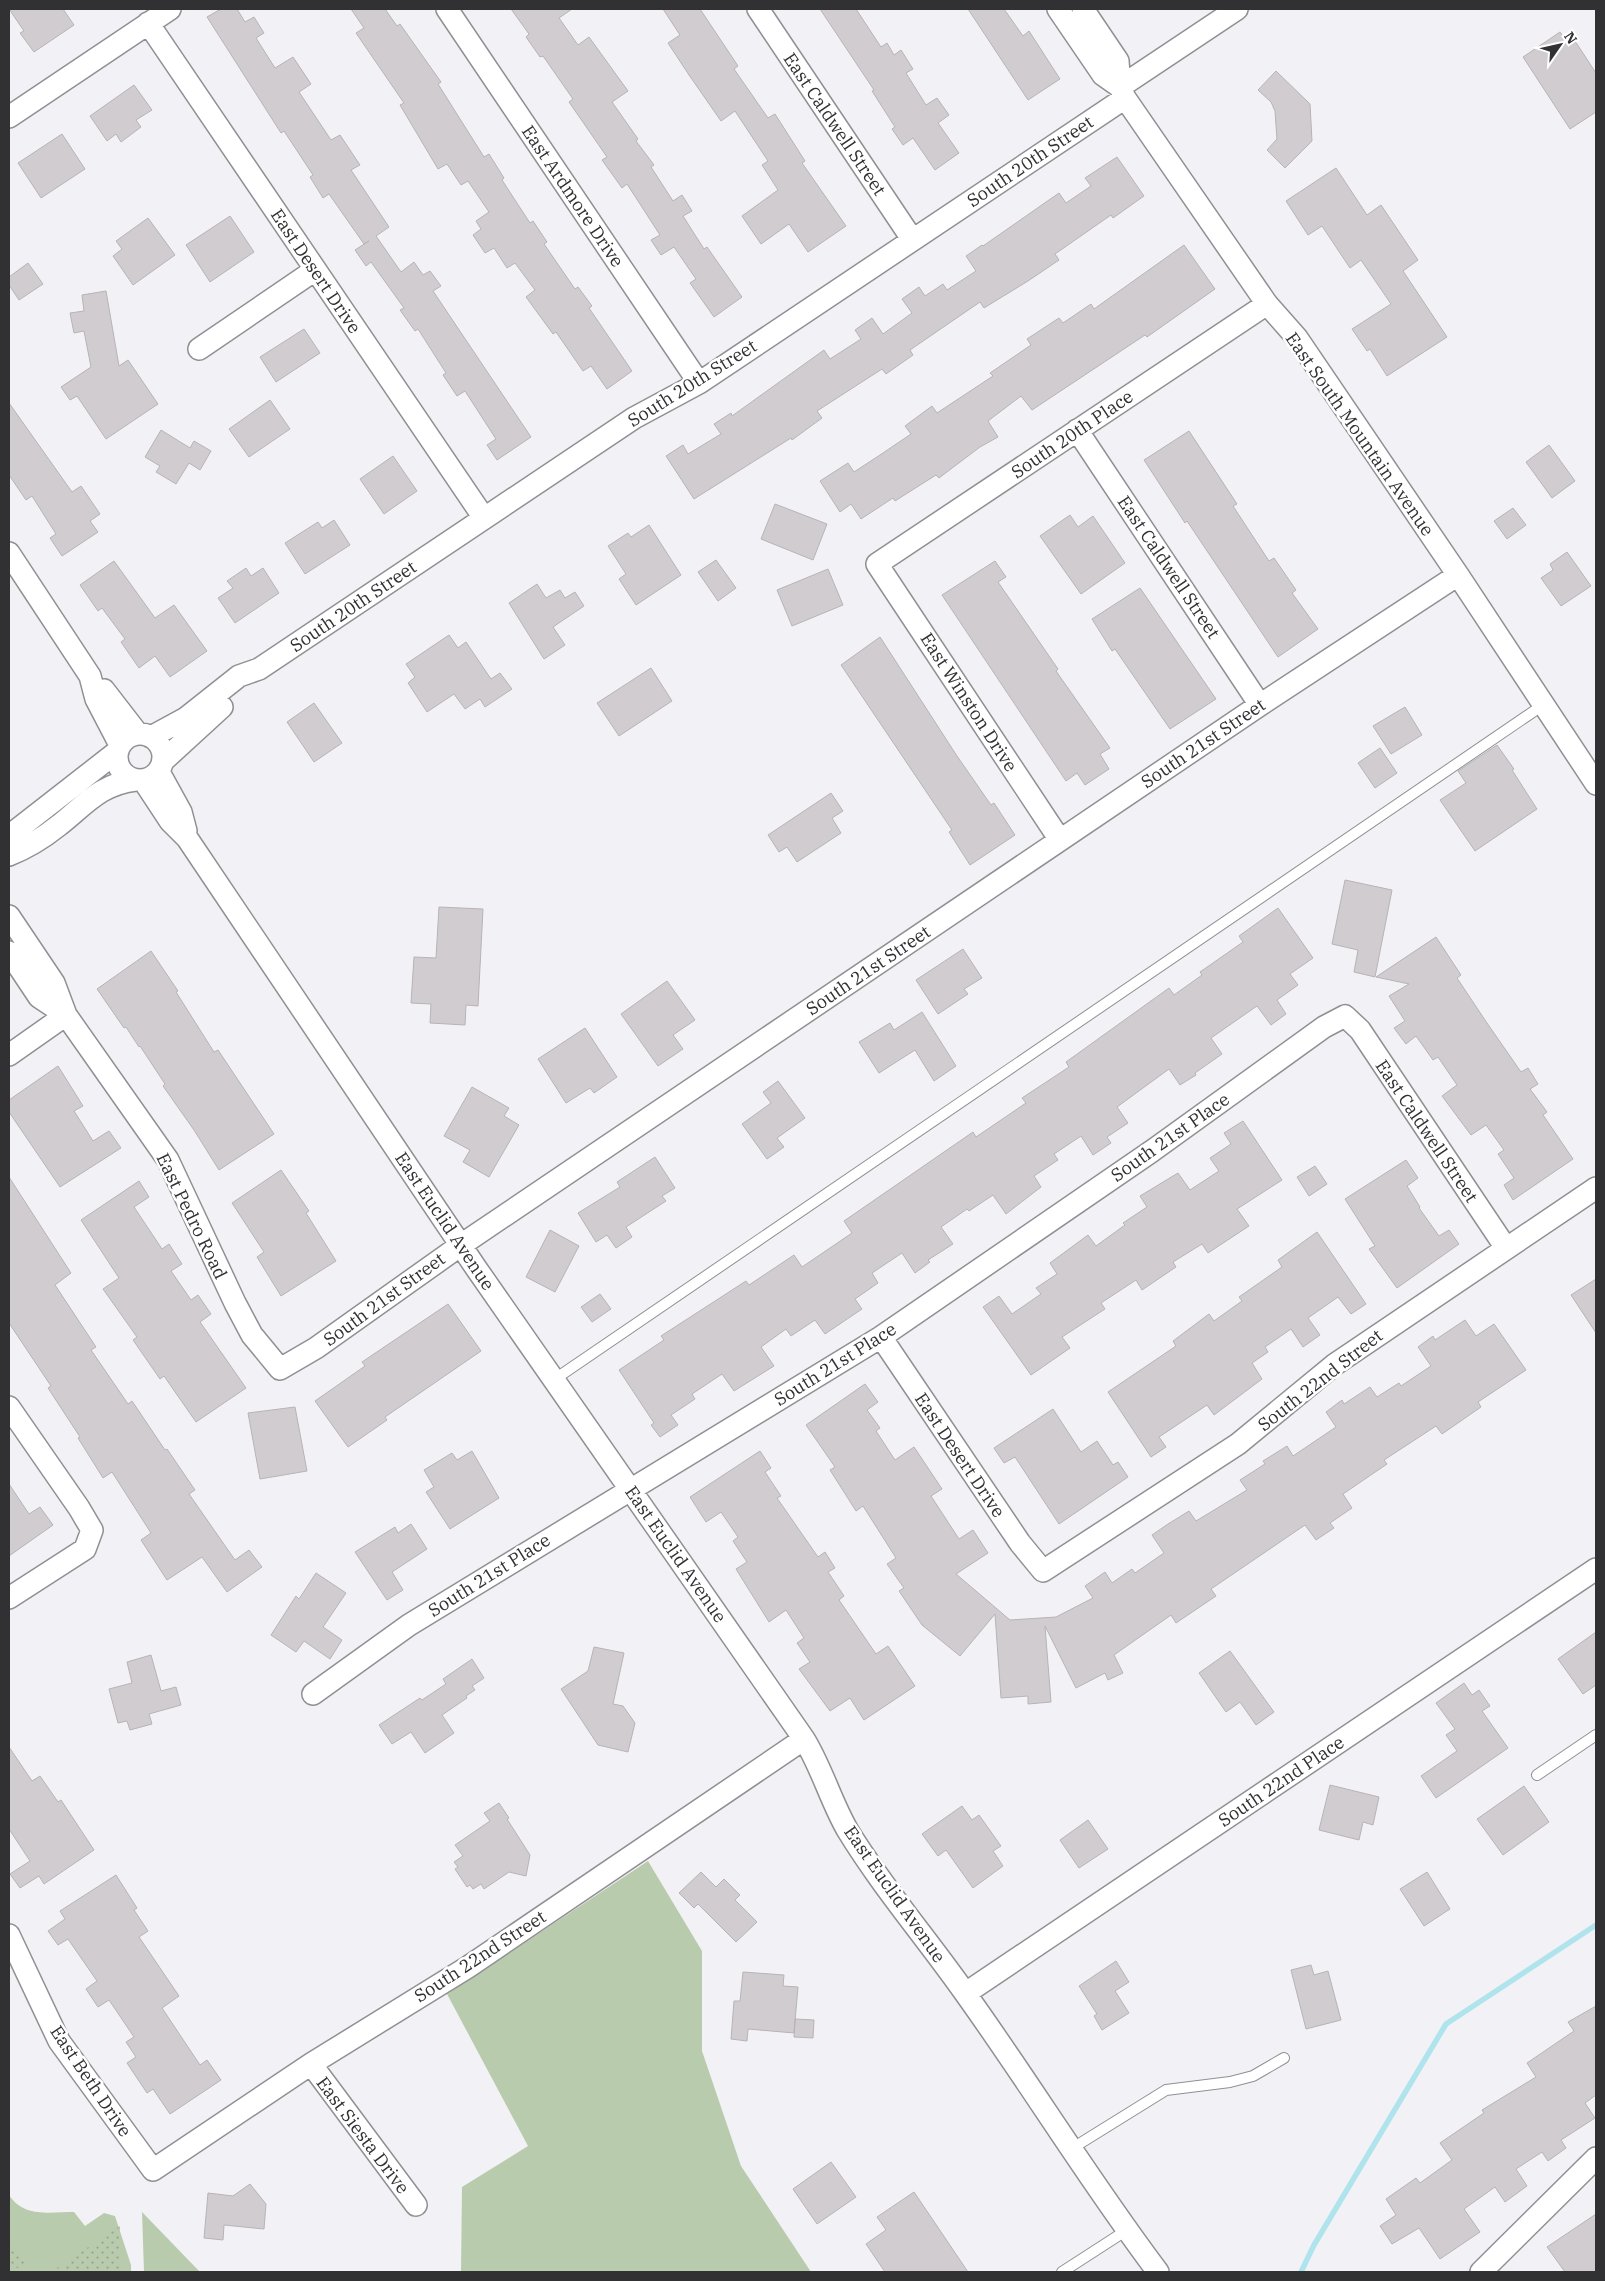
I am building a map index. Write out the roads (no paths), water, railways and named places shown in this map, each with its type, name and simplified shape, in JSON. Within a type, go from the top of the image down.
[{"type":"street","points":[[10,112],[170,9]]},
{"type":"street","name":"East Ardmore Drive","points":[[447,9],[699,383]]},
{"type":"street","name":"East Caldwell Street","points":[[758,9],[912,239]]},
{"type":"street","name":"East South Mountain Avenue","points":[[1058,9],[1103,75],[1123,93],[1266,304],[1297,338],[1458,575],[1596,784]]},
{"type":"street","name":"East South Mountain Avenue","points":[[1083,9],[1118,61],[1123,93]]},
{"type":"street","name":"South 20th Street","points":[[9,836],[132,742],[186,718],[239,676],[258,669],[634,418],[699,383],[1123,93],[1237,9]]},
{"type":"street","name":"East Desert Drive","points":[[148,24],[484,518]]},
{"type":"street","points":[[199,349],[315,270]]},
{"type":"street","name":"South 20th Place","points":[[877,564],[1266,304]]},
{"type":"street","name":"East Caldwell Street","points":[[1078,430],[1260,704]]},
{"type":"street","points":[[9,553],[90,676],[101,687],[132,742]]},
{"type":"street","name":"East Winston Drive","points":[[877,564],[1060,840]]},
{"type":"street","name":"South 21st Street","points":[[280,1369],[316,1348],[461,1244],[1260,704],[1458,575]]},
{"type":"street","name":"South 20th Street","points":[[150,773],[209,717],[246,689],[258,669]]},
{"type":"street","points":[[132,742],[119,766],[129,777],[150,773]]},
{"type":"street","points":[[132,742],[161,747],[150,773]]},
{"type":"street","points":[[9,855],[30,846],[103,789],[150,773]]},
{"type":"street","name":"East Euclid Avenue","points":[[150,773],[170,821],[187,838],[461,1244],[804,1739],[818,1762],[848,1830],[966,1993],[1070,2149],[1158,2272]]},
{"type":"street","name":"East Pedro Road","points":[[9,916],[54,983],[66,1015],[168,1160],[203,1239],[247,1327],[280,1369]]},
{"type":"street","name":"East Pedro Road","points":[[9,952],[39,997],[66,1015]]},
{"type":"street","points":[[9,1055],[66,1015]]},
{"type":"street","name":"East Caldwell Street","points":[[1345,1016],[1360,1030],[1506,1248]]},
{"type":"street","name":"South 21st Place","points":[[313,1694],[409,1624],[629,1488],[880,1337],[1152,1150],[1324,1026],[1345,1016]]},
{"type":"street","name":"South 22nd Street","points":[[1043,1571],[1238,1444],[1334,1365],[1596,1188]]},
{"type":"street","name":"East Desert Drive","points":[[880,1337],[1020,1543],[1043,1571]]},
{"type":"street","points":[[9,1407],[79,1508],[92,1530],[85,1549],[9,1598]]},
{"type":"street","name":"South 22nd Place","points":[[966,1993],[1596,1569]]},
{"type":"street","name":"South 22nd Street","points":[[153,2170],[311,2064],[468,1967],[804,1739]]},
{"type":"street","name":"East Beth Drive","points":[[9,1935],[60,2041],[153,2170]]},
{"type":"street","name":"East Siesta Drive","points":[[311,2064],[416,2205]]},
{"type":"street","points":[[1481,2272],[1596,2158]]},
{"type":"lane","points":[[555,1379],[1544,705]]},
{"type":"lane","points":[[1536,1775],[1596,1735]]},
{"type":"lane","points":[[1070,2149],[1166,2090],[1230,2082],[1253,2076],[1284,2058]]},
{"type":"lane","points":[[1062,2272],[1127,2230]]},
{"type":"waterway","points":[[1301,2272],[1314,2245],[1446,2024],[1596,1925]]}]
